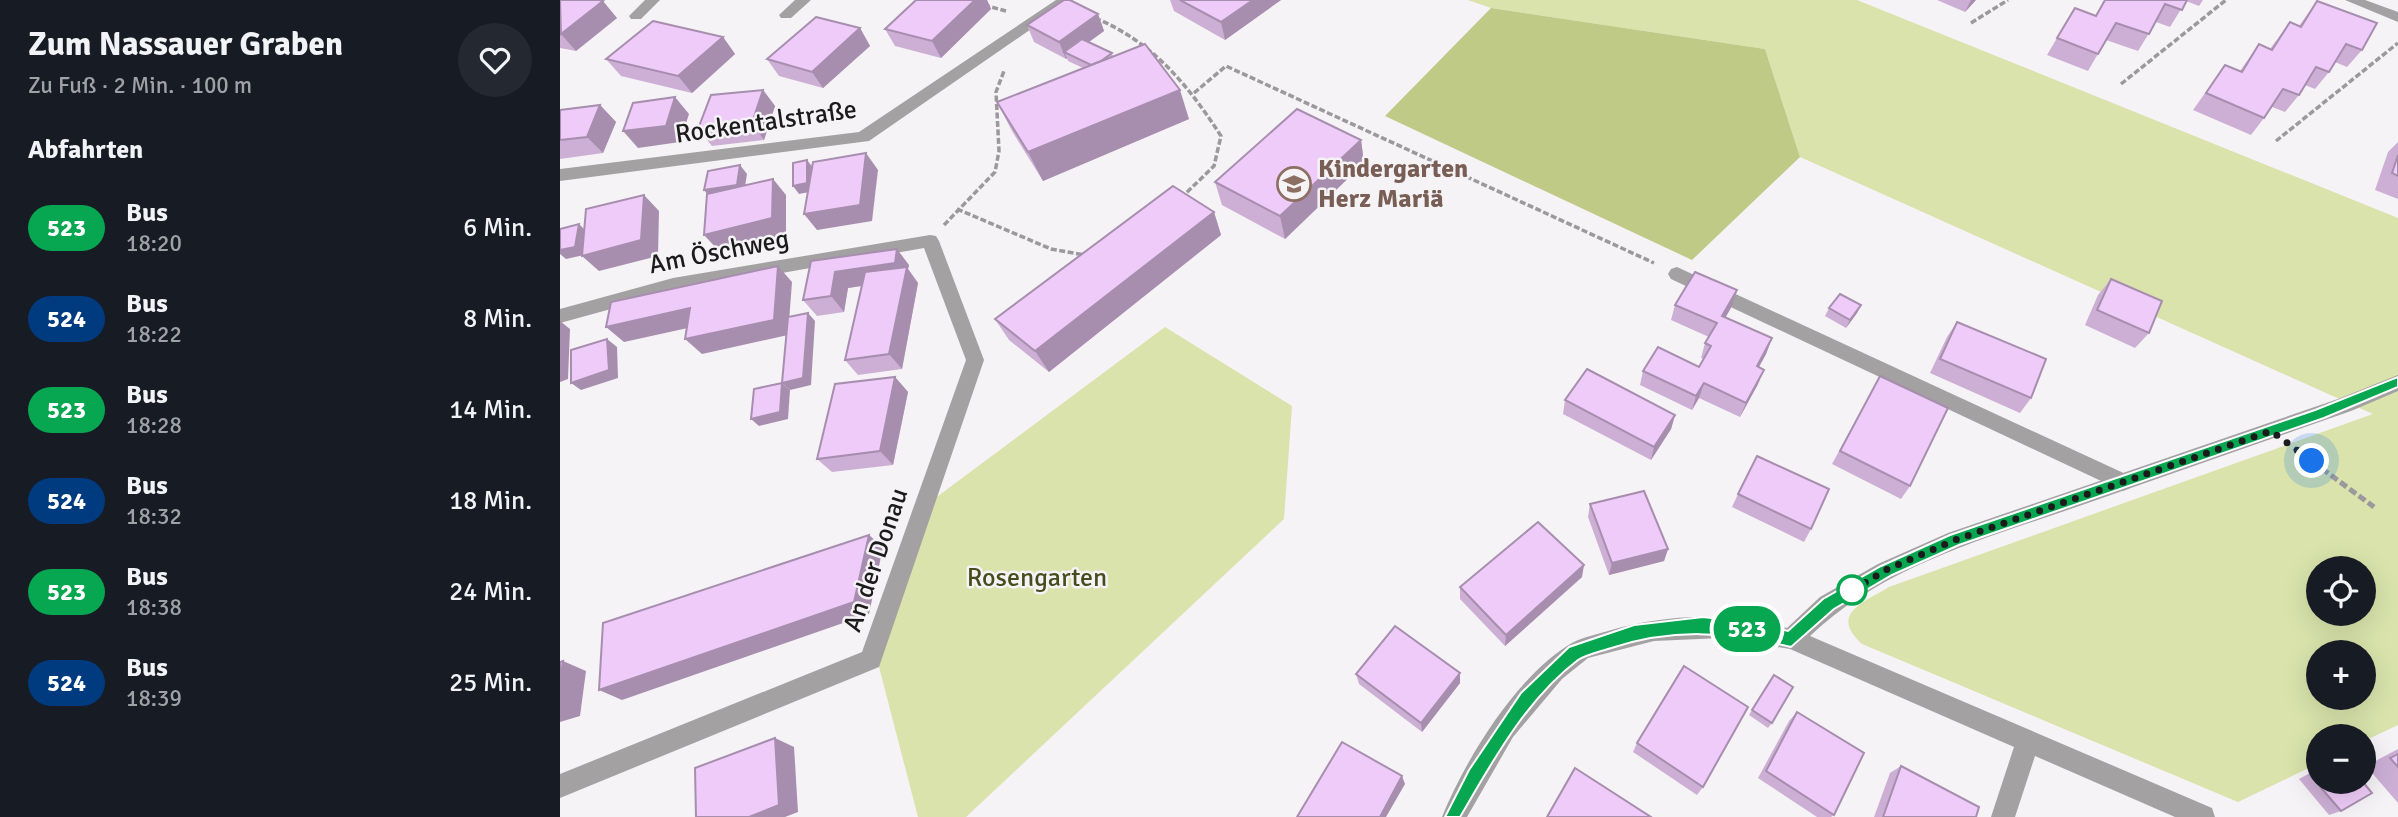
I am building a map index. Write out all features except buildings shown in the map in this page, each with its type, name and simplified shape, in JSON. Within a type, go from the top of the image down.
[{"type":"street","points":[[636,16],[653,0]]},
{"type":"street","points":[[786,15],[804,0]]},
{"type":"street","points":[[2352,0],[2398,17]]},
{"type":"street","name":"Rockentalstraße","points":[[560,175],[863,137],[1062,3]]},
{"type":"street","name":"Am Öschweg","points":[[560,316],[673,285],[930,242]]},
{"type":"street","name":"An der Donau","points":[[560,786],[872,659],[975,360],[930,242]]},
{"type":"street","points":[[1677,274],[2123,482]]},
{"type":"street","points":[[1791,639],[1828,604],[1886,570],[1955,540],[2271,431],[2398,383]]},
{"type":"street","points":[[1454,817],[1475,776],[1527,699],[1575,653],[1634,633],[1703,624],[1755,630],[1791,639],[2203,817]]},
{"type":"street","points":[[2003,817],[2027,743]]},
{"type":"path","points":[[1971,23],[2008,0]]},
{"type":"path","points":[[2122,84],[2226,0]]},
{"type":"path","points":[[978,3],[1037,19]]},
{"type":"path","points":[[1062,3],[1112,23],[1166,60],[1194,93],[1221,136],[1214,166],[1176,201]]},
{"type":"path","points":[[2276,141],[2398,43]]},
{"type":"path","points":[[993,49],[1010,53],[996,92],[999,151],[995,172],[957,209],[1051,248],[1089,256]]},
{"type":"path","points":[[1194,93],[1226,66],[1677,274]]},
{"type":"path","points":[[2271,431],[2374,507]]},
{"type":"green space","points":[[1468,0],[1857,0],[2398,218],[2398,725],[2376,735],[2376,724],[2306,724],[2306,769],[2238,802],[1862,644],[1853,634],[1849,617],[1860,604],[1889,587],[2373,414],[1800,157],[1765,49],[1491,8]]},
{"type":"green space","points":[[1491,8],[1765,49],[1800,157],[1692,260],[1385,116]]},
{"type":"green space","name":"Rosengarten","points":[[1165,327],[1292,406],[1284,519],[966,817],[918,817],[878,663],[930,502]]},
{"type":"bus line","name":"523","points":[[1454,817],[1475,776],[1527,699],[1575,653],[1634,633],[1703,624],[1755,630],[1791,639],[1828,604],[1886,570],[1955,540],[2320,414],[2398,383]]},
{"type":"place","name":"Kindergarten Herz Mariä","points":[[1294,184]]},
{"type":"route","points":[[1852,590],[1848,593],[1886,570],[1955,540],[2271,431],[2312,461]]}]
